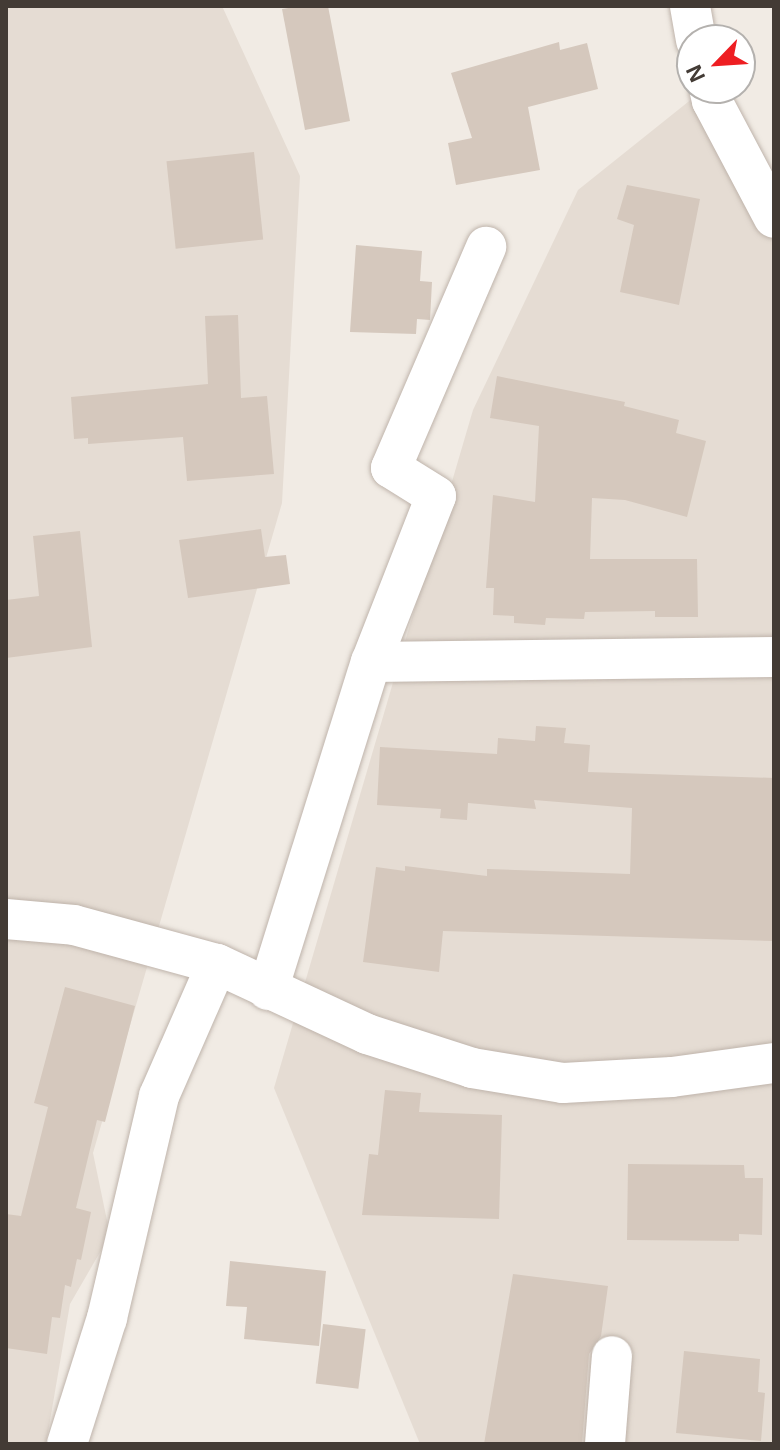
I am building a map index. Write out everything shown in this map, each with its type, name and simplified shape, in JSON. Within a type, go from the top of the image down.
[{"type":"street","points":[[714,104],[774,218]]},
{"type":"street","points":[[268,990],[371,662],[436,496],[391,468],[486,247]]},
{"type":"street","points":[[371,662],[774,657]]},
{"type":"street","points":[[6,919],[74,925],[217,964],[367,1034],[472,1068],[563,1083],[672,1077],[774,1063]]},
{"type":"street","points":[[67,1444],[107,1318],[159,1096],[217,964]]},
{"type":"street","points":[[605,1444],[612,1356]]},
{"type":"shaded area","points":[[6,6],[222,6],[300,176],[282,503],[93,1153],[110,1235],[70,1304],[46,1444],[6,1444]]},
{"type":"shaded area","points":[[686,104],[696,104],[774,241],[774,1444],[420,1444],[274,1088],[473,410],[578,190]]},
{"type":"building","points":[[328,6],[350,121],[305,130],[282,9]]},
{"type":"building","points":[[559,42],[560,50],[587,43],[598,89],[528,107],[540,170],[456,185],[448,143],[472,138],[451,73]]},
{"type":"building","points":[[254,152],[263,240],[176,249],[166,161]]},
{"type":"building","points":[[627,185],[700,199],[679,305],[620,292],[634,225],[617,219]]},
{"type":"building","points":[[356,245],[422,251],[420,281],[432,282],[430,320],[417,319],[416,334],[350,332]]},
{"type":"building","points":[[238,315],[241,398],[267,396],[274,474],[187,481],[183,437],[88,444],[88,438],[74,439],[71,397],[208,384],[205,316]]},
{"type":"building","points":[[497,376],[625,402],[624,406],[679,420],[676,433],[706,441],[687,517],[625,500],[592,498],[590,559],[697,559],[698,617],[655,617],[655,611],[585,612],[584,619],[546,618],[545,625],[514,623],[514,616],[493,615],[494,588],[486,588],[493,495],[535,502],[539,426],[490,418]]},
{"type":"building","points":[[261,529],[265,557],[286,555],[290,584],[188,598],[179,540]]},
{"type":"building","points":[[80,531],[92,647],[6,658],[6,600],[39,596],[33,536]]},
{"type":"building","points":[[536,726],[566,728],[564,743],[590,745],[588,772],[774,778],[774,941],[443,931],[439,972],[363,962],[376,867],[405,871],[405,866],[487,876],[487,869],[630,874],[632,808],[534,800],[536,809],[468,803],[467,820],[440,818],[441,809],[377,805],[380,747],[497,754],[498,738],[535,741]]},
{"type":"building","points":[[65,987],[135,1006],[105,1122],[97,1120],[76,1208],[91,1212],[81,1260],[77,1259],[71,1287],[65,1285],[60,1318],[52,1317],[47,1354],[6,1348],[6,1214],[21,1216],[48,1107],[34,1103]]},
{"type":"building","points":[[385,1090],[421,1093],[419,1112],[502,1115],[499,1219],[362,1215],[369,1154],[378,1155]]},
{"type":"building","points":[[628,1164],[744,1165],[745,1178],[763,1178],[762,1235],[739,1234],[739,1241],[627,1240]]},
{"type":"building","points":[[230,1261],[326,1271],[319,1346],[244,1339],[247,1307],[226,1306]]},
{"type":"building","points":[[513,1274],[608,1286],[601,1336],[589,1354],[582,1444],[484,1444]]},
{"type":"building","points":[[323,1324],[366,1329],[358,1389],[316,1384]]},
{"type":"building","points":[[684,1351],[760,1359],[758,1392],[765,1393],[761,1441],[676,1433]]}]
